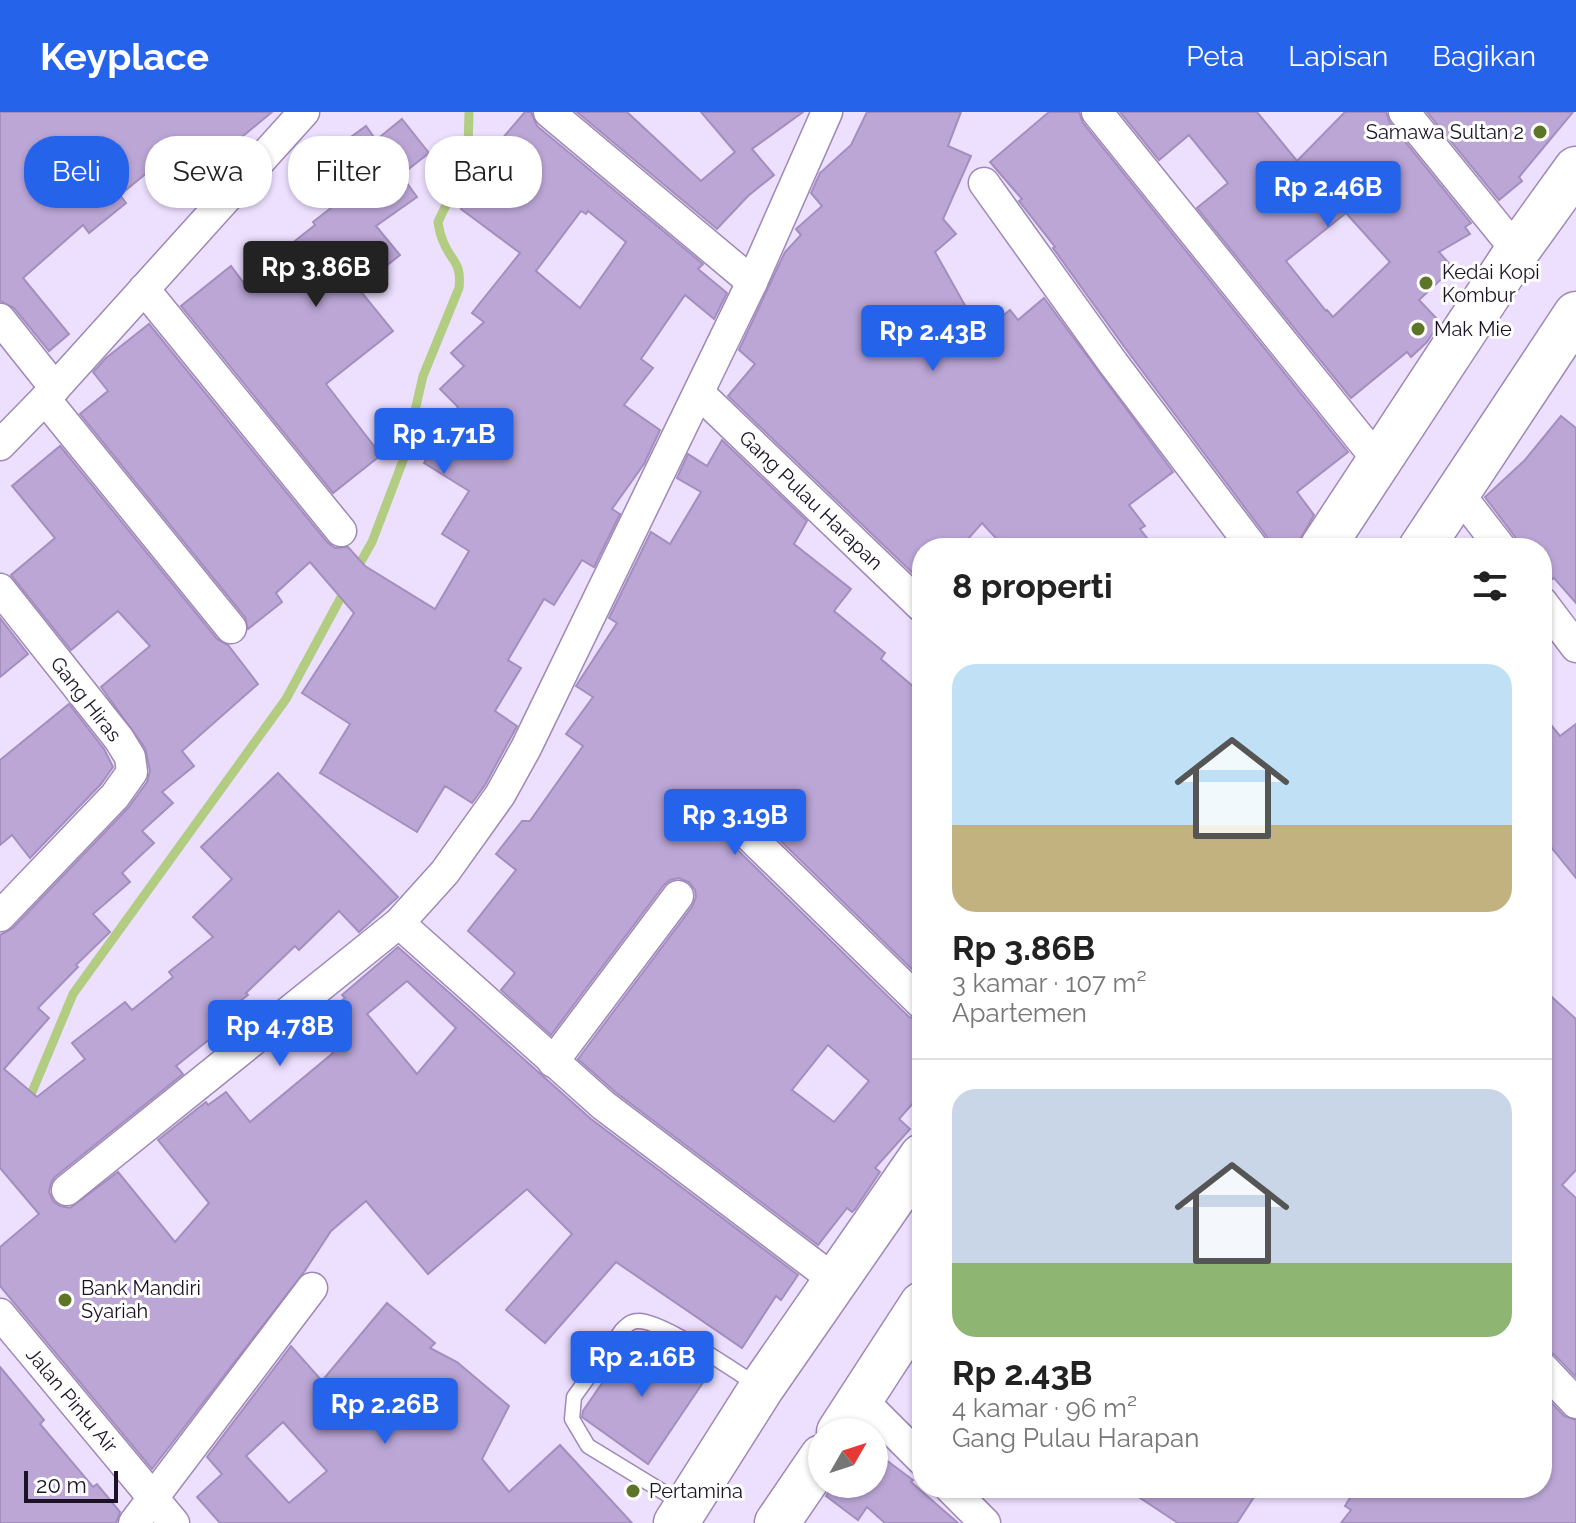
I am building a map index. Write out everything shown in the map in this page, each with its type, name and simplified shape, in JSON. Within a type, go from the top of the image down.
[{"type":"main road","points":[[1329,538],[1517,251],[1576,169]]},
{"type":"main road","points":[[1427,538],[1576,314]]},
{"type":"main road","points":[[682,1515],[762,1387],[912,1171]]},
{"type":"main road","points":[[850,1416],[912,1320]]},
{"type":"main road","points":[[777,1523],[808,1478]]},
{"type":"street","points":[[0,445],[50,394],[304,112]]},
{"type":"street","points":[[549,112],[752,282]]},
{"type":"street","points":[[67,1190],[399,923],[445,872],[500,795],[526,748],[699,393],[827,112]]},
{"type":"street","points":[[1097,112],[1380,463]]},
{"type":"street","points":[[1404,112],[1517,251]]},
{"type":"street","points":[[984,183],[1113,363],[1245,538]]},
{"type":"street","points":[[144,289],[341,531]]},
{"type":"street","points":[[0,319],[50,394],[231,628]]},
{"type":"street","name":"Gang Pulau Harapan","points":[[699,393],[912,597]]},
{"type":"street","points":[[1457,491],[1493,538]]},
{"type":"street","name":"Gang Hiras","points":[[0,589],[119,739],[130,757],[132,772],[115,796],[0,916]]},
{"type":"street","points":[[1552,615],[1576,647]]},
{"type":"street","points":[[729,816],[912,994]]},
{"type":"street","points":[[553,1062],[678,896]]},
{"type":"street","points":[[399,923],[603,1105],[837,1282]]},
{"type":"street","points":[[134,1523],[312,1288]]},
{"type":"street","name":"Jalan Pintu Air","points":[[0,1314],[174,1523]]},
{"type":"street","points":[[1552,1378],[1576,1403]]},
{"type":"street","points":[[850,1416],[912,1454]]},
{"type":"street","points":[[960,1498],[985,1523]]},
{"type":"lane","points":[[682,1515],[588,1446],[572,1419],[574,1397],[622,1330],[630,1323],[640,1321],[663,1328],[762,1387]]},
{"type":"building","points":[[0,112],[272,112],[243,136],[145,136],[145,174],[129,188],[129,136],[24,136],[24,208],[120,208],[89,233],[83,225],[23,278],[69,334],[49,351],[14,308],[0,301]]},
{"type":"building","points":[[525,112],[531,112],[537,126],[703,264],[698,269],[727,293],[714,319],[685,295],[641,359],[653,368],[624,405],[660,430],[644,464],[612,509],[620,514],[594,567],[582,560],[554,605],[544,599],[508,660],[521,668],[495,711],[517,726],[485,785],[472,803],[445,786],[417,832],[320,773],[350,724],[302,693],[354,613],[310,562],[276,593],[282,602],[248,629],[245,617],[80,414],[108,391],[93,372],[149,324],[327,542],[335,548],[348,547],[365,566],[435,609],[469,551],[442,534],[469,491],[424,463],[458,407],[440,389],[464,366],[451,353],[484,322],[472,313],[520,253],[461,209],[542,208],[542,136],[504,136]],"holes":[[[581,211],[586,214],[588,211],[626,242],[580,308],[536,271]]]},
{"type":"building","points":[[577,112],[627,112],[701,181],[735,152],[701,112],[803,112],[752,149],[774,175],[748,196],[717,229]]},
{"type":"building","points":[[867,112],[961,112],[948,146],[971,156],[943,219],[956,234],[935,252],[981,334],[1010,310],[1018,320],[1044,298],[1173,472],[1129,505],[1145,526],[1140,529],[1147,538],[996,538],[982,523],[969,538],[912,538],[912,572],[728,396],[755,364],[739,350],[785,252],[801,235],[796,229],[822,206],[811,193],[820,173],[851,145]]},
{"type":"building","points":[[1049,112],[1079,112],[1083,123],[1348,452],[1297,492],[1314,515],[1301,538],[1267,538],[1128,352],[1019,201],[1022,199],[990,162]]},
{"type":"building","points":[[1120,112],[1257,112],[1297,161],[1345,112],[1386,112],[1390,123],[1471,223],[1465,227],[1470,234],[1439,252],[1453,268],[1419,300],[1440,322],[1427,342],[1411,357],[1407,352],[1351,398],[1197,208],[1228,183],[1189,135],[1159,160]],"holes":[[[1346,213],[1390,262],[1333,317],[1286,261]]]},
{"type":"building","points":[[1427,112],[1573,112],[1519,177],[1522,181],[1499,200]]},
{"type":"building","points":[[402,119],[425,148],[425,156],[409,169],[409,136],[381,136]]},
{"type":"building","points":[[366,126],[373,136],[352,136]]},
{"type":"building","points":[[409,186],[417,197],[409,203]]},
{"type":"building","points":[[331,208],[401,208],[376,226],[400,255],[358,288],[393,331],[326,384],[381,455],[333,493],[181,306],[231,266],[243,282],[315,225],[313,222]]},
{"type":"building","points":[[1561,416],[1576,428],[1576,603],[1552,579],[1552,538],[1515,538],[1485,497],[1525,460]]},
{"type":"building","points":[[722,440],[807,521],[794,544],[851,589],[834,611],[885,653],[881,659],[912,685],[912,969],[742,803],[733,798],[723,799],[711,812],[716,829],[912,1018],[912,1104],[899,1119],[910,1129],[875,1168],[880,1172],[855,1209],[852,1212],[847,1208],[818,1245],[614,1091],[578,1059],[692,907],[696,897],[689,882],[679,878],[664,885],[551,1035],[501,990],[515,973],[468,931],[516,870],[496,854],[522,821],[530,821],[583,746],[566,734],[593,697],[576,686],[617,623],[609,618],[651,532],[670,544],[701,492],[677,478],[688,454],[707,466]],"holes":[[[828,1045],[869,1081],[834,1122],[792,1090]]]},
{"type":"building","points":[[60,446],[217,639],[228,645],[258,684],[182,751],[194,766],[162,792],[173,803],[142,831],[154,843],[122,873],[130,882],[93,914],[110,932],[38,1008],[49,1018],[4,1069],[37,1097],[85,1059],[72,1043],[125,1002],[132,1010],[173,977],[169,972],[213,937],[193,917],[232,879],[201,847],[278,773],[398,897],[359,932],[339,911],[299,950],[295,946],[246,993],[248,995],[209,1025],[216,1034],[176,1066],[183,1074],[55,1177],[49,1192],[53,1201],[70,1208],[118,1172],[175,1242],[209,1203],[158,1140],[206,1102],[208,1105],[226,1092],[250,1122],[333,1053],[311,1025],[345,998],[342,995],[398,947],[591,1119],[798,1275],[781,1300],[776,1296],[742,1348],[616,1262],[545,1343],[506,1310],[572,1234],[527,1189],[428,1274],[366,1201],[331,1231],[304,1272],[152,1469],[0,1286],[0,1247],[39,1214],[0,1168],[0,935],[13,928],[128,808],[147,782],[150,771],[145,748],[101,687],[150,646],[118,611],[71,650],[11,575],[55,538],[12,486]],"holes":[[[407,981],[456,1028],[417,1074],[367,1014]]]},
{"type":"building","points":[[0,618],[28,654],[0,677]]},
{"type":"building","points":[[69,704],[104,749],[113,767],[101,784],[30,858],[12,835],[0,845],[0,760]]},
{"type":"building","points":[[1576,724],[1576,878],[1552,848],[1552,726],[1560,736]]},
{"type":"building","points":[[1552,997],[1576,1019],[1576,1170],[1562,1185],[1576,1198],[1576,1377],[1554,1354]]},
{"type":"building","points":[[387,1303],[435,1343],[430,1348],[457,1362],[509,1406],[482,1459],[509,1492],[560,1445],[632,1523],[220,1523],[197,1497],[222,1474],[207,1457],[291,1346],[322,1381]],"holes":[[[283,1422],[327,1471],[289,1503],[246,1456]]]},
{"type":"building","points":[[636,1334],[704,1381],[648,1464],[582,1417],[583,1411]]},
{"type":"building","points":[[0,1367],[44,1420],[40,1424],[93,1487],[97,1484],[120,1512],[116,1523],[0,1523]]},
{"type":"building","points":[[1552,1403],[1564,1416],[1576,1420],[1576,1523],[1341,1523],[1351,1510],[1345,1506],[1350,1498],[1552,1498]]},
{"type":"building","points":[[888,1461],[912,1479],[912,1498],[929,1498],[958,1523],[885,1523],[867,1507],[858,1520],[829,1498],[888,1498]]},
{"type":"building","points":[[1140,1498],[1253,1498],[1237,1523],[1178,1523]]},
{"type":"waterway","points":[[355,572],[372,542],[404,458],[423,376],[459,288],[457,267],[442,239],[438,222],[463,169],[468,148],[469,112]]},
{"type":"waterway","points":[[27,1104],[73,994],[286,699],[346,588]]},
{"type":"place","name":"Samawa Sultan 2","points":[[1540,132]]},
{"type":"place","name":"Kedai Kopi Kombur","points":[[1426,283]]},
{"type":"place","name":"Mak Mie","points":[[1418,329]]},
{"type":"place","name":"Bank Mandiri Syariah","points":[[65,1300]]},
{"type":"place","name":"Pertamina","points":[[633,1491]]}]
